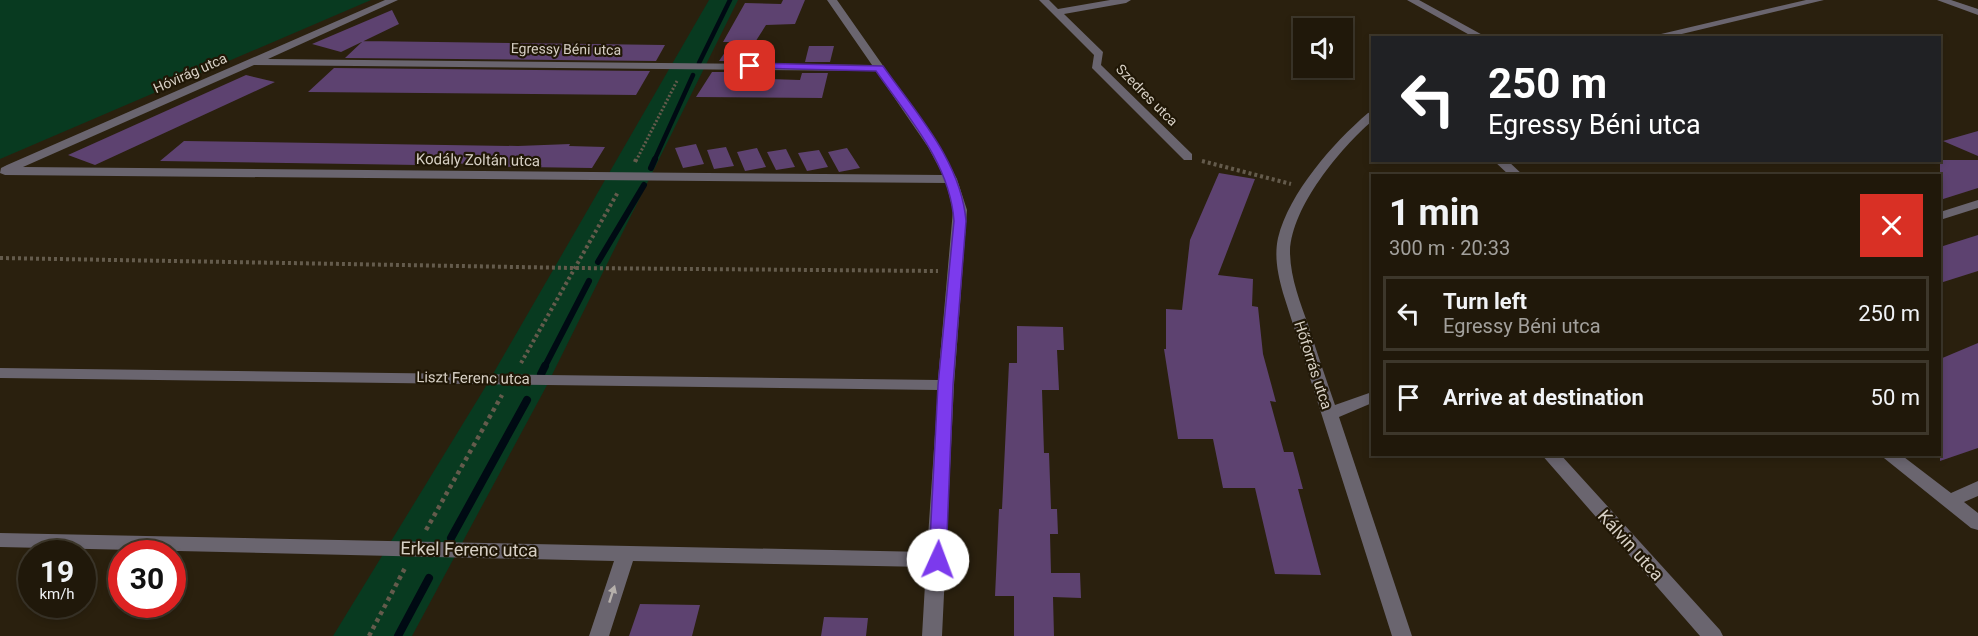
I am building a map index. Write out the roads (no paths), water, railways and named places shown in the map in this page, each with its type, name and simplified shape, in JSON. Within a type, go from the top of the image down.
[{"type":"street","name":"Hóvirág utca","points":[[3,172],[393,0]]},
{"type":"street","points":[[832,0],[934,147],[951,179],[960,210],[957,271],[946,385],[932,636]]},
{"type":"street","name":"Szedres utca","points":[[1044,0],[1099,54],[1096,66],[1188,157]]},
{"type":"street","points":[[1057,12],[1126,0]]},
{"type":"street","points":[[1412,0],[1479,36]]},
{"type":"street","points":[[1658,36],[1819,0]]},
{"type":"street","points":[[1942,0],[1978,12]]},
{"type":"street","name":"Egressy Béni utca","points":[[252,62],[879,68]]},
{"type":"street","name":"Hőforrás utca","points":[[1371,116],[1347,139],[1309,188],[1290,221],[1285,239],[1284,264],[1290,293],[1402,636]]},
{"type":"street","points":[[1501,162],[1516,174]]},
{"type":"street","name":"Kodály Zoltán utca","points":[[3,172],[951,179]]},
{"type":"street","points":[[1941,216],[1978,204]]},
{"type":"street","name":"Liszt Ferenc utca","points":[[0,373],[946,385]]},
{"type":"street","points":[[1329,414],[1371,397]]},
{"type":"street","name":"Kálvin utca","points":[[1551,456],[1713,636]]},
{"type":"street","points":[[1890,456],[1978,523]]},
{"type":"street","points":[[1950,501],[1978,488]]},
{"type":"street","name":"Erkel Ferenc utca","points":[[0,540],[938,560]]},
{"type":"street","points":[[599,636],[626,553]]},
{"type":"waterway","points":[[699,63],[730,0]]},
{"type":"waterway","points":[[654,161],[693,75]]},
{"type":"waterway","points":[[651,168],[655,159]]},
{"type":"waterway","points":[[598,262],[644,185]]},
{"type":"waterway","points":[[544,368],[589,281]]},
{"type":"waterway","points":[[541,374],[544,368]]},
{"type":"waterway","points":[[451,538],[527,400]]},
{"type":"waterway","points":[[398,636],[429,578]]}]
